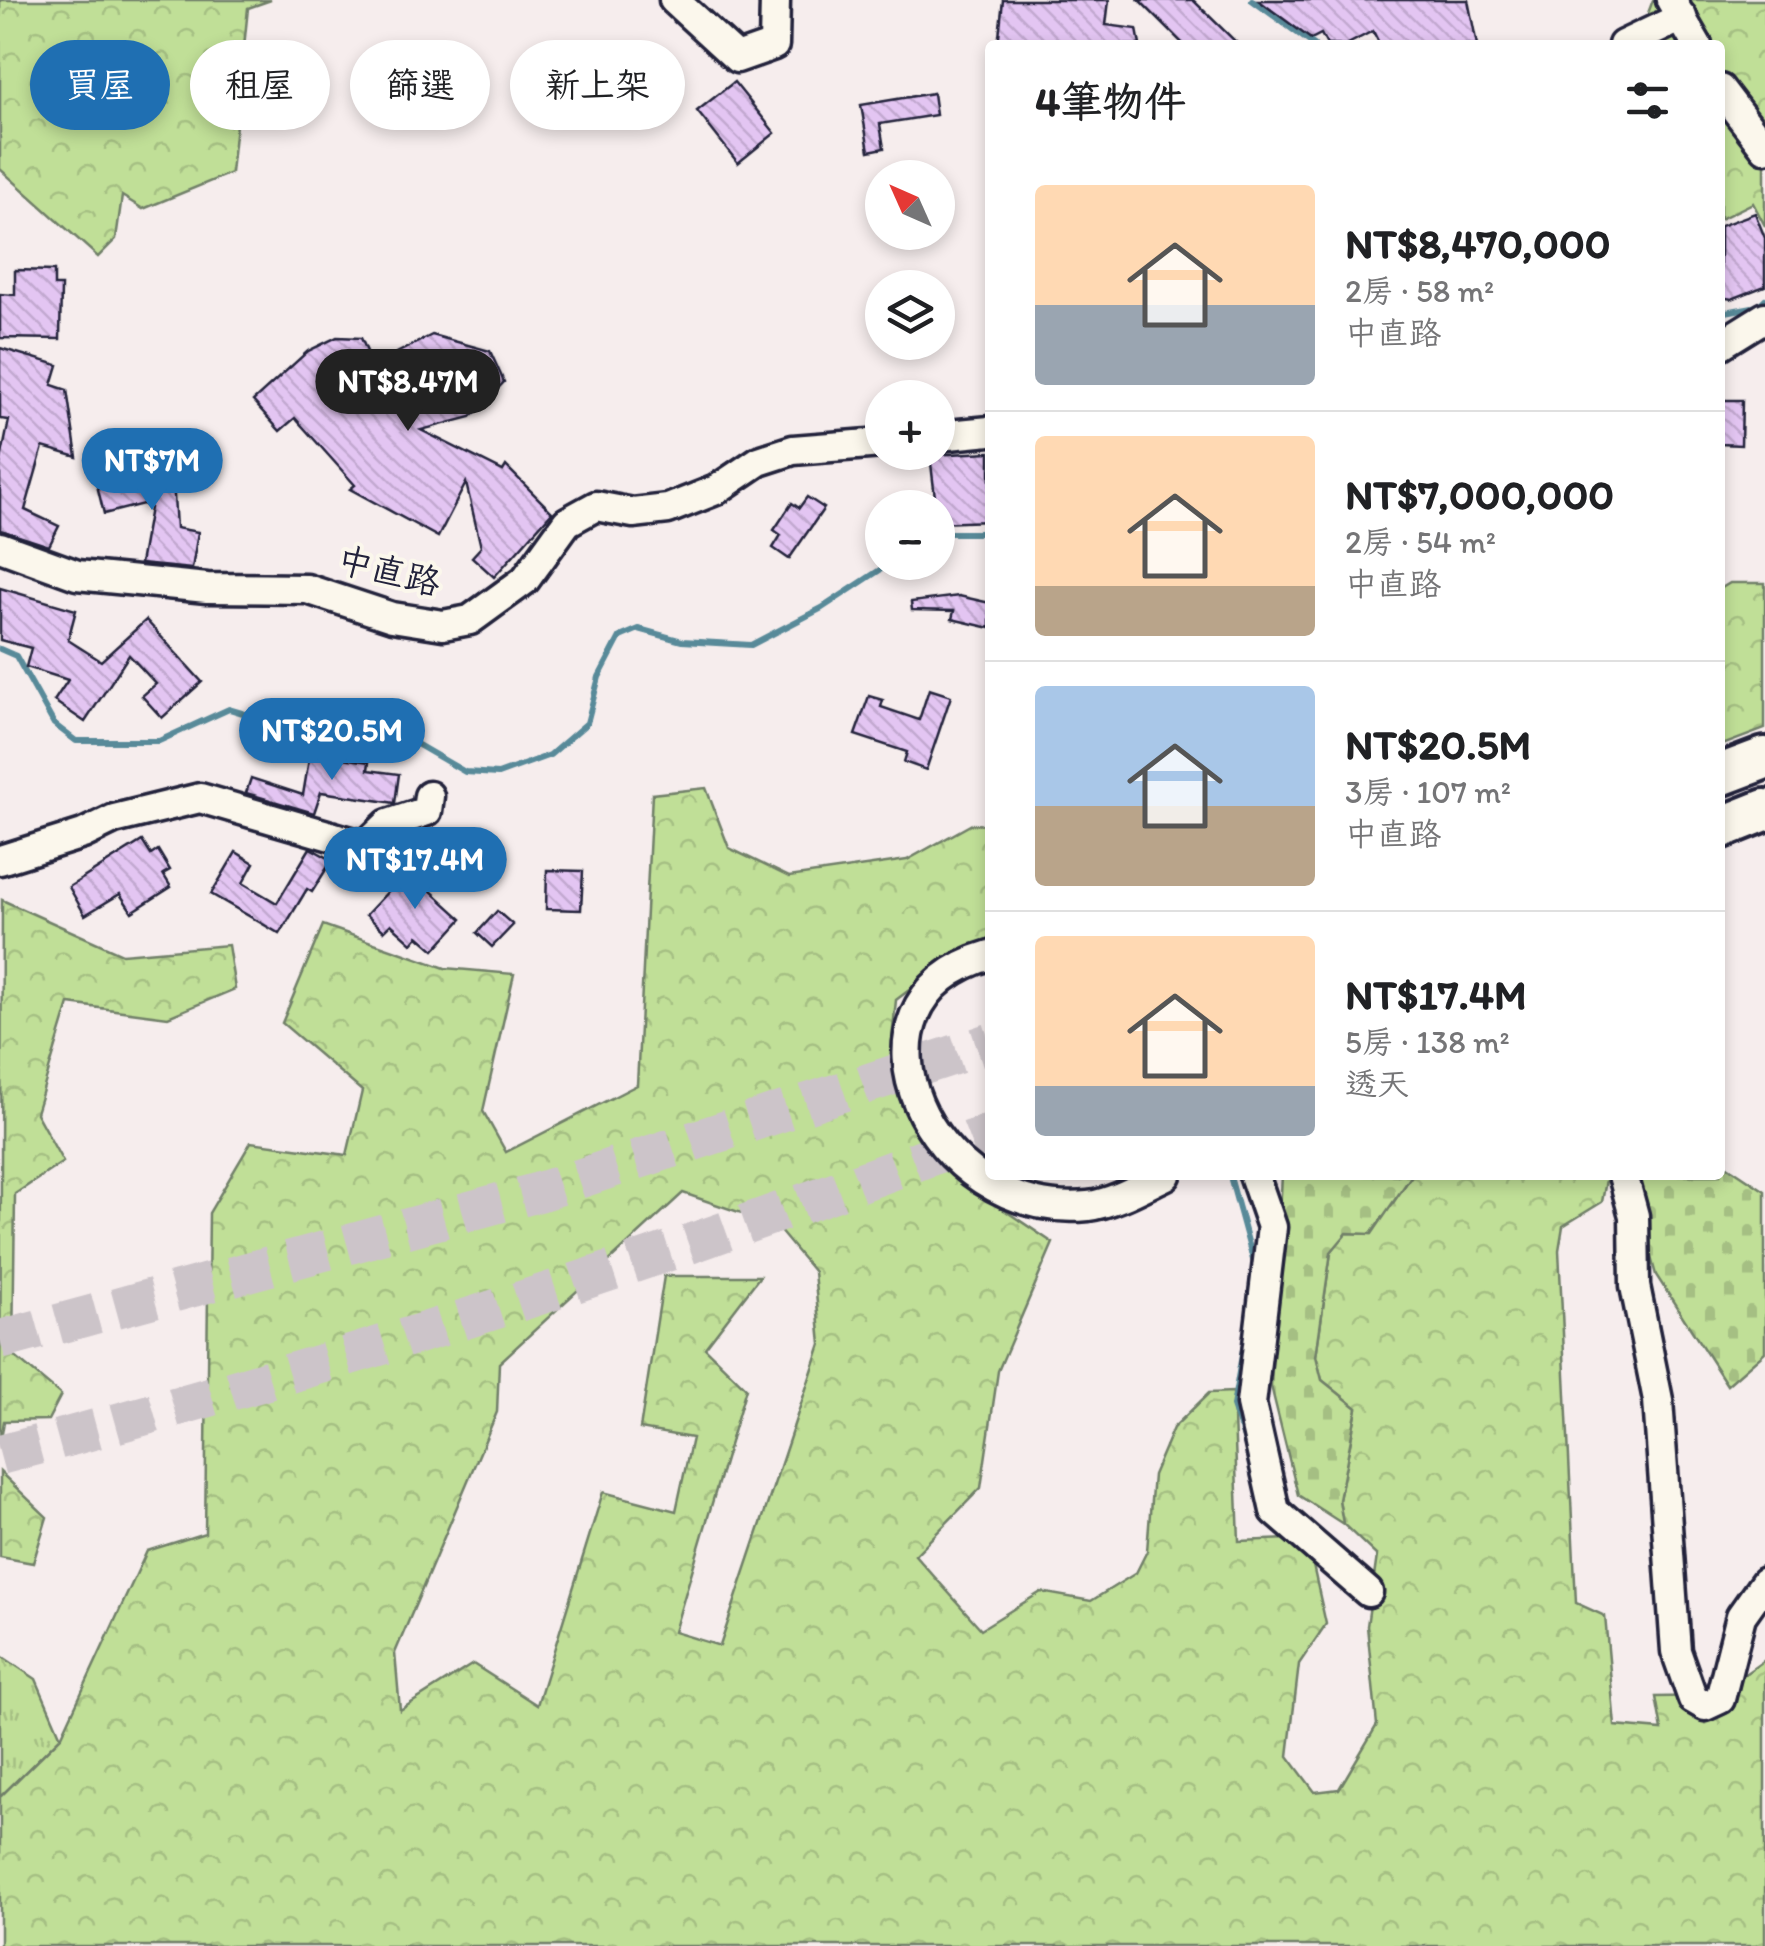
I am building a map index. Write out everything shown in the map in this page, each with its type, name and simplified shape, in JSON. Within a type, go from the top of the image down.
[{"type":"highway","points":[[1725,772],[1765,758]]},
{"type":"highway","points":[[1725,826],[1765,810]]},
{"type":"street","points":[[674,0],[737,58],[774,45],[774,0]]},
{"type":"street","points":[[1630,40],[1677,8],[1694,40]]},
{"type":"street","points":[[1725,96],[1765,148]]},
{"type":"street","points":[[1725,341],[1765,317]]},
{"type":"street","points":[[955,435],[985,432]]},
{"type":"street","name":"中直路","points":[[0,547],[77,575],[207,588],[306,588],[392,617],[443,625],[470,620],[525,580],[567,522],[596,506],[633,513],[668,509],[716,490],[758,461],[793,450],[865,445]]},
{"type":"street","points":[[0,860],[83,834],[114,819],[200,798],[365,846],[388,824],[426,811],[429,796]]},
{"type":"street","points":[[985,957],[942,975],[918,1007],[911,1032],[916,1103],[939,1144],[986,1184],[1012,1196],[1061,1205],[1091,1206],[1154,1180]]},
{"type":"street","points":[[1256,1180],[1272,1227],[1251,1404],[1274,1510],[1368,1592]]},
{"type":"street","points":[[1624,1180],[1634,1216],[1635,1286],[1658,1400],[1676,1651],[1694,1699],[1704,1706],[1720,1699],[1741,1616],[1765,1582]]},
{"type":"green space","points":[[0,0],[271,0],[248,8],[245,40],[190,40],[190,130],[235,130],[231,173],[143,209],[122,196],[116,239],[98,257],[0,169]]},
{"type":"green space","points":[[1653,0],[1765,0],[1765,226],[1753,203],[1725,217],[1725,40],[1638,40]]},
{"type":"green space","points":[[1765,583],[1765,729],[1725,744],[1725,586]]},
{"type":"green space","points":[[706,788],[729,848],[789,877],[907,860],[972,824],[985,825],[985,945],[961,951],[896,1000],[890,1059],[927,1158],[1053,1243],[998,1371],[981,1488],[915,1555],[981,1629],[1041,1592],[1091,1601],[1136,1573],[1147,1551],[1153,1475],[1173,1428],[1209,1393],[1233,1392],[1239,1541],[1289,1539],[1310,1552],[1326,1624],[1299,1664],[1288,1756],[1315,1792],[1339,1789],[1377,1725],[1367,1626],[1377,1556],[1343,1524],[1339,1500],[1357,1408],[1322,1380],[1316,1356],[1331,1252],[1346,1233],[1372,1234],[1409,1180],[1606,1180],[1602,1202],[1563,1226],[1559,1250],[1576,1603],[1605,1616],[1615,1726],[1662,1730],[1656,1697],[1713,1696],[1765,1660],[1765,1946],[0,1946],[0,1797],[61,1737],[147,1551],[205,1533],[209,1213],[251,1142],[347,1155],[362,1091],[282,1023],[323,925],[445,968],[514,974],[483,1111],[506,1152],[637,1085],[652,794]],"holes":[[[683,1193],[774,1224],[814,1272],[821,1344],[720,1646],[674,1632],[746,1388],[705,1348],[760,1276],[664,1276],[640,1429],[692,1438],[676,1511],[603,1492],[537,1705],[473,1664],[400,1710],[395,1653],[497,1412],[499,1363]]]},
{"type":"green space","points":[[2,900],[122,954],[228,945],[235,989],[168,1017],[69,1004],[36,1113],[63,1162],[15,1194],[13,1355],[61,1395],[48,1420],[4,1421],[0,1446]]},
{"type":"green space","points":[[1725,1164],[1765,1191],[1765,1352],[1727,1385],[1656,1275],[1629,1180],[1725,1180]]},
{"type":"green space","points":[[1282,1180],[1409,1180],[1371,1234],[1347,1233],[1331,1252],[1316,1356],[1322,1380],[1357,1408],[1339,1500],[1343,1524],[1298,1495],[1271,1386]]},
{"type":"green space","points":[[0,1472],[47,1517],[33,1563],[0,1557]]},
{"type":"green space","points":[[0,1655],[36,1679],[61,1737],[0,1797]]},
{"type":"building","points":[[1003,0],[1109,0],[1106,25],[1137,29],[1139,40],[999,40]]},
{"type":"building","points":[[1139,0],[1193,0],[1234,40],[1179,40]]},
{"type":"building","points":[[1258,0],[1468,0],[1476,40],[1378,40],[1373,31],[1356,40],[1324,40],[1321,34],[1311,39]]},
{"type":"building","points":[[734,82],[775,133],[738,163],[697,111]]},
{"type":"building","points":[[933,93],[936,115],[880,124],[884,148],[869,151],[861,105]]},
{"type":"building","points":[[1755,213],[1765,238],[1765,286],[1732,299],[1725,298],[1725,224]]},
{"type":"building","points":[[15,270],[54,271],[54,286],[61,286],[60,339],[0,338],[0,294],[15,295]]},
{"type":"building","points":[[432,335],[490,351],[504,382],[471,417],[421,430],[503,471],[506,466],[552,512],[494,577],[472,557],[481,547],[466,483],[438,537],[350,489],[355,485],[295,418],[280,431],[253,401],[308,351],[337,337],[361,338],[373,365]]},
{"type":"building","points":[[0,348],[58,365],[52,385],[67,390],[77,457],[43,447],[25,510],[59,526],[49,546],[0,530],[0,465],[9,420],[0,419]]},
{"type":"building","points":[[1725,400],[1742,400],[1741,445],[1725,444]]},
{"type":"building","points":[[985,452],[985,521],[955,522],[955,490],[934,490],[932,470],[955,470],[955,454]]},
{"type":"building","points":[[172,463],[176,528],[198,532],[192,569],[140,564],[150,508],[143,504],[104,514],[95,477]]},
{"type":"building","points":[[807,497],[824,508],[789,559],[773,548],[781,535],[774,530],[792,503],[799,508]]},
{"type":"building","points":[[0,588],[76,610],[68,640],[101,661],[146,620],[202,682],[162,718],[142,696],[156,684],[129,655],[85,722],[54,701],[68,680],[26,667],[31,648],[0,640]]},
{"type":"building","points":[[959,596],[985,602],[985,627],[952,619],[954,611],[912,610],[911,602]]},
{"type":"building","points":[[929,689],[951,696],[926,770],[904,762],[907,752],[855,735],[869,696],[883,700],[881,707],[919,720]]},
{"type":"building","points":[[310,753],[369,762],[368,770],[399,774],[395,803],[321,792],[314,813],[246,793],[251,778],[303,795]]},
{"type":"building","points":[[142,841],[151,855],[158,850],[170,870],[163,874],[171,887],[132,912],[120,894],[85,915],[69,887]]},
{"type":"building","points":[[310,848],[332,860],[312,892],[307,889],[280,934],[211,894],[236,852],[254,863],[243,883],[277,903]]},
{"type":"building","points":[[408,870],[462,919],[434,950],[418,936],[412,943],[391,924],[384,931],[366,915]]},
{"type":"building","points":[[547,870],[583,871],[581,910],[546,909]]},
{"type":"building","points":[[497,911],[513,925],[492,947],[477,933]]},
{"type":"waterway","points":[[1252,0],[1307,40]]},
{"type":"waterway","points":[[1725,312],[1758,306],[1765,299]]},
{"type":"waterway","points":[[955,533],[985,533]]},
{"type":"waterway","points":[[0,649],[16,656],[54,724],[76,741],[159,741],[229,709],[272,722],[321,711],[382,724],[465,772],[498,774],[550,755],[587,723],[599,677],[620,637],[639,629],[682,641],[751,645],[822,608],[865,580]]},
{"type":"waterway","points":[[1231,1180],[1255,1267]]},
{"type":"waterway","points":[[1245,1338],[1233,1406],[1247,1447]]},
{"type":"tunnel","points":[[0,1340],[539,1192],[985,1045]]},
{"type":"tunnel","points":[[0,1455],[251,1385],[500,1308],[746,1224],[985,1135]]}]
